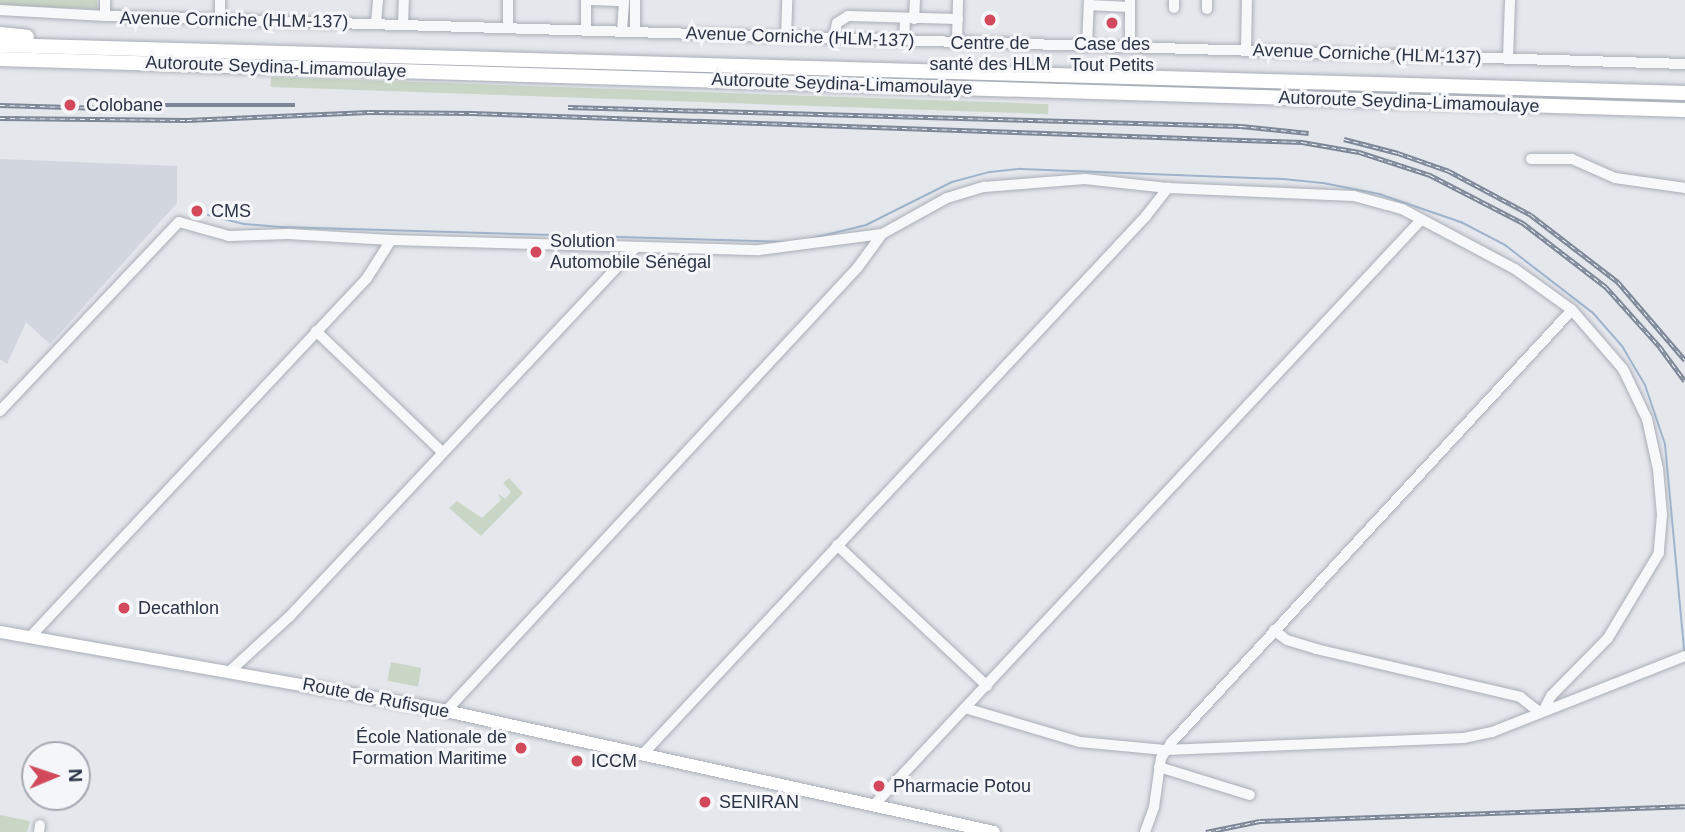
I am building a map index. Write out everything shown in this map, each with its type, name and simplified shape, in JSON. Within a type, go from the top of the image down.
[{"type":"highway","points":[[0,34],[175,48]]},
{"type":"highway","name":"Autoroute Seydina-Limamoulaye","points":[[0,45],[1685,93]]},
{"type":"highway","name":"Autoroute Seydina-Limamoulaye","points":[[0,59],[1685,110]]},
{"type":"highway","points":[[0,69],[69,61]]},
{"type":"main road","name":"Route de Rufisque","points":[[0,632],[446,711],[995,832]]},
{"type":"street","points":[[105,16],[106,0]]},
{"type":"street","points":[[220,0],[220,20]]},
{"type":"street","points":[[376,23],[378,0]]},
{"type":"street","points":[[403,24],[404,0]]},
{"type":"street","points":[[508,0],[508,27]]},
{"type":"street","points":[[586,30],[587,0],[624,1],[622,31]]},
{"type":"street","points":[[635,0],[635,31]]},
{"type":"street","points":[[786,37],[787,0]]},
{"type":"street","points":[[904,40],[915,0]]},
{"type":"street","points":[[957,42],[958,0]]},
{"type":"street","points":[[1246,50],[1247,0]]},
{"type":"street","points":[[1508,58],[1510,0]]},
{"type":"street","points":[[1087,46],[1089,3],[1130,3],[1130,47]]},
{"type":"street","name":"Avenue Corniche (HLM-137)","points":[[0,10],[220,20],[1685,64]]},
{"type":"street","points":[[834,38],[837,23],[841,18],[958,19]]},
{"type":"street","points":[[1531,159],[1572,159],[1615,178],[1685,188]]},
{"type":"street","points":[[0,411],[179,222],[229,236],[288,234],[391,240],[783,249],[882,234],[947,198],[984,187],[1085,179],[1168,188],[1345,194],[1402,209],[1515,269],[1572,310],[1623,369],[1644,411],[1658,469],[1661,546],[1656,560],[1608,638],[1549,698],[1541,711]]},
{"type":"street","points":[[642,755],[1146,216],[1168,188]]},
{"type":"street","points":[[875,804],[1422,220]]},
{"type":"street","points":[[446,711],[858,267],[882,234]]},
{"type":"street","points":[[30,637],[367,278],[391,240]]},
{"type":"street","points":[[230,671],[290,616],[636,247]]},
{"type":"street","points":[[1145,832],[1154,807],[1159,767],[1165,750],[1572,310]]},
{"type":"street","points":[[316,331],[442,452]]},
{"type":"street","points":[[837,545],[987,686]]},
{"type":"street","points":[[1274,630],[1287,640],[1316,649],[1520,696],[1541,711]]},
{"type":"street","points":[[965,708],[1080,742],[1165,750],[1464,738],[1492,732],[1682,657]]},
{"type":"street","points":[[1159,767],[1250,796]]},
{"type":"shaded area","points":[[0,159],[177,166],[177,203],[50,344],[26,322],[7,364],[0,359]]},
{"type":"green space","points":[[0,0],[97,0],[97,9],[0,5]]},
{"type":"green space","points":[[271,77],[1049,104],[1048,114],[271,87]]},
{"type":"green space","points":[[509,478],[523,493],[481,536],[449,508],[457,501],[482,518],[501,500],[498,493],[505,499],[511,492],[503,483]]},
{"type":"green space","points":[[391,662],[421,668],[418,687],[387,681]]},
{"type":"green space","points":[[0,815],[30,821],[27,832],[0,832]]},
{"type":"waterway","points":[[809,239],[866,225],[952,182],[990,172],[1021,169],[1283,179],[1323,183],[1379,194],[1461,222],[1505,245],[1593,313],[1622,346],[1645,385],[1665,444],[1684,650]]},
{"type":"waterway","points":[[208,215],[245,224],[280,227],[787,242]]},
{"type":"railway","points":[[0,105],[140,109]]},
{"type":"railway","points":[[131,105],[295,105]]},
{"type":"railway","points":[[568,107],[1241,126],[1309,133]]},
{"type":"railway","points":[[0,118],[187,120],[369,112],[472,113],[1302,142],[1359,152],[1430,175],[1523,223],[1606,287],[1660,347],[1685,381]]},
{"type":"railway","points":[[1344,139],[1398,153],[1449,171],[1531,215],[1618,282],[1685,360]]},
{"type":"railway","points":[[1206,832],[1260,821],[1685,806]]},
{"type":"place","name":"Centre de santé des HLM","points":[[990,20]]},
{"type":"place","name":"Case des Tout Petits","points":[[1112,23]]},
{"type":"place","name":"Colobane","points":[[70,105]]},
{"type":"place","name":"CMS","points":[[197,211]]},
{"type":"place","name":"Solution Automobile Sénégal","points":[[536,252]]},
{"type":"place","name":"Decathlon","points":[[124,608]]},
{"type":"place","name":"École Nationale de Formation Maritime","points":[[521,748]]},
{"type":"place","name":"ICCM","points":[[577,761]]},
{"type":"place","name":"Pharmacie Potou","points":[[879,786]]},
{"type":"place","name":"SENIRAN","points":[[705,802]]}]
